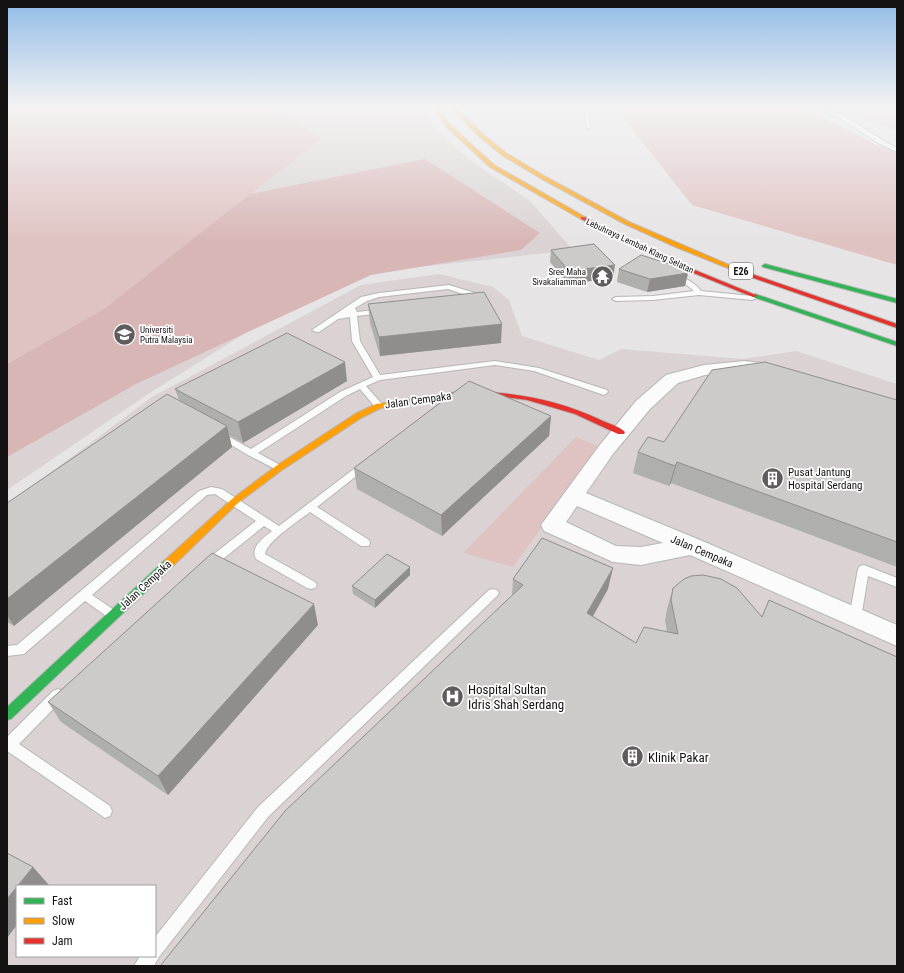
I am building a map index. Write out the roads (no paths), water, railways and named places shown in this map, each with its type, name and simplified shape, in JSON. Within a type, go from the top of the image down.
[{"type":"main road","name":"Lebuhraya Lembah Klang Selatan","points":[[476,151],[492,166],[584,219],[661,258],[745,293],[897,344]]},
{"type":"main road","name":"Lebuhraya Lembah Klang Selatan","points":[[501,151],[544,178],[591,204],[627,223],[678,246],[760,279],[897,326]]},
{"type":"main road","points":[[591,204],[631,215],[665,230]]},
{"type":"main road","points":[[753,262],[817,281],[897,301]]},
{"type":"main road","name":"Jalan Cempaka","points":[[7,715],[235,501],[279,468],[358,416],[379,406],[463,393],[497,394],[528,398],[578,412],[621,432]]},
{"type":"street","points":[[692,546],[641,556],[613,554],[552,525],[572,496],[643,405],[672,379],[704,370],[745,366],[770,371]]},
{"type":"street","name":"Jalan Cempaka","points":[[572,496],[692,546],[897,636]]},
{"type":"lane","points":[[661,258],[670,270],[695,287],[699,294]]},
{"type":"lane","points":[[316,330],[352,306],[379,295],[441,287],[455,288],[472,295],[473,297],[465,302],[457,303]]},
{"type":"lane","points":[[616,299],[653,298],[699,294],[740,296],[775,303]]},
{"type":"lane","points":[[352,306],[356,341],[378,378]]},
{"type":"lane","points":[[335,317],[390,311]]},
{"type":"lane","points":[[251,453],[342,394],[378,378],[495,363],[511,363],[527,366],[604,392]]},
{"type":"lane","points":[[361,385],[379,406]]},
{"type":"lane","points":[[430,398],[433,408]]},
{"type":"lane","points":[[209,430],[279,468]]},
{"type":"lane","points":[[311,585],[260,556],[259,552],[261,547],[310,506],[371,460]]},
{"type":"lane","points":[[7,651],[20,650],[203,492],[211,490],[218,491],[279,531]]},
{"type":"lane","points":[[310,506],[365,543]]},
{"type":"lane","points":[[199,572],[264,520]]},
{"type":"lane","points":[[854,618],[864,569],[897,583]]},
{"type":"lane","points":[[156,949],[263,812],[493,593]]},
{"type":"lane","points":[[84,595],[113,615]]},
{"type":"lane","points":[[68,685],[8,744],[105,811]]},
{"type":"lane","points":[[143,966],[150,957]]},
{"type":"place","name":"Sree Maha Sivakaliamman","points":[[602,277]]},
{"type":"place","name":"Universiti Putra Malaysia","points":[[125,335]]},
{"type":"place","name":"Pusat Jantung Hospital Serdang","points":[[772,478]]},
{"type":"place","name":"Hospital Sultan Idris Shah Serdang","points":[[452,696]]},
{"type":"place","name":"Klinik Pakar","points":[[632,757]]}]
